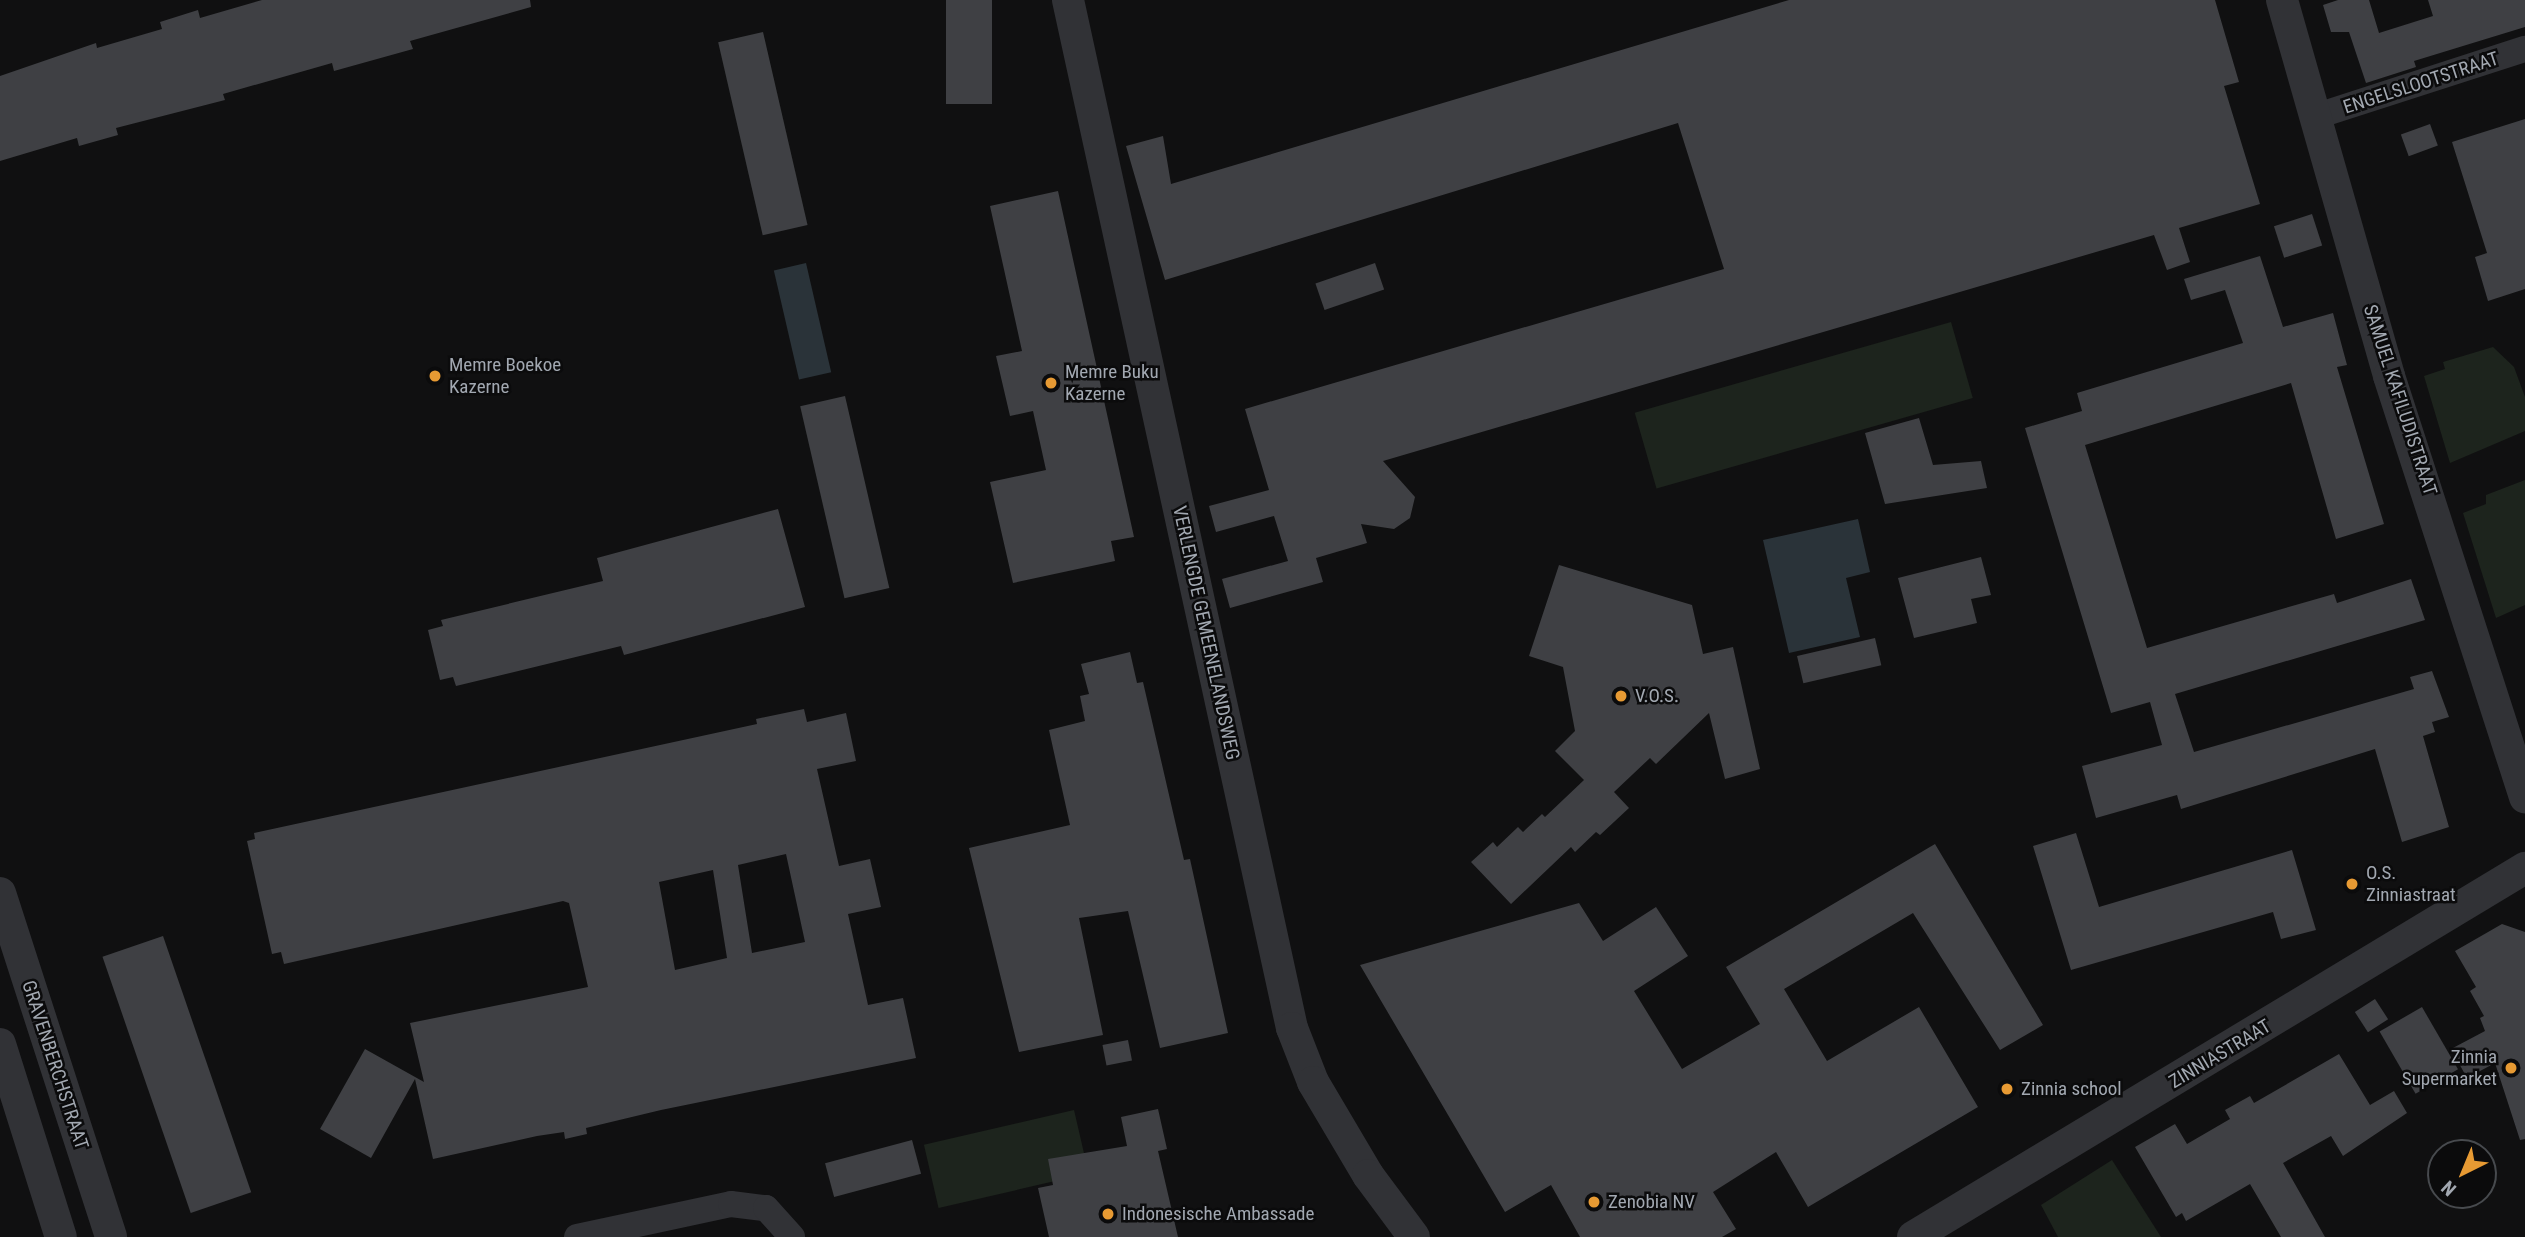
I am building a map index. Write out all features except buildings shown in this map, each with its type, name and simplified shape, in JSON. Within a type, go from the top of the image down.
[{"type":"street","name":"VERLENGDE GEMEENELANDSWEG","points":[[1068,0],[1292,1028],[1313,1082],[1368,1175],[1413,1237]]},
{"type":"street","name":"SAMUEL KAFILUDISTRAAT","points":[[2282,0],[2389,376],[2525,798]]},
{"type":"street","name":"ENGELSLOOTSTRAAT","points":[[2317,116],[2525,49]]},
{"type":"street","name":"ZINNIASTRAAT","points":[[1913,1237],[2525,867]]},
{"type":"street","name":"GRAVENBERCHSTRAAT","points":[[0,893],[111,1237]]},
{"type":"street","points":[[0,1044],[61,1237]]},
{"type":"street","points":[[577,1237],[731,1204],[766,1208],[792,1237]]},
{"type":"shaded area","points":[[806,263],[831,372],[799,380],[774,270]]},
{"type":"shaded area","points":[[1951,322],[1973,398],[1657,489],[1635,413]]},
{"type":"shaded area","points":[[2493,347],[2514,367],[2525,397],[2525,431],[2450,463],[2424,376],[2445,369],[2443,362]]},
{"type":"shaded area","points":[[2525,480],[2525,605],[2496,618],[2463,513],[2486,504],[2486,495]]},
{"type":"shaded area","points":[[1858,519],[1870,572],[1846,578],[1860,637],[1789,653],[1763,540]]},
{"type":"shaded area","points":[[1074,1110],[1089,1173],[939,1208],[924,1145]]},
{"type":"shaded area","points":[[2112,1160],[2161,1237],[2058,1237],[2041,1205]]},
{"type":"place","name":"Memre Boekoe Kazerne","points":[[435,376]]},
{"type":"place","name":"Memre Buku Kazerne","points":[[1051,383]]},
{"type":"place","name":"V.O.S.","points":[[1621,696]]},
{"type":"place","name":"O.S. Zinniastraat","points":[[2352,884]]},
{"type":"place","name":"Zinnia Supermarket","points":[[2511,1068]]},
{"type":"place","name":"Zinnia school","points":[[2007,1089]]},
{"type":"place","name":"Zenobia NV","points":[[1594,1202]]},
{"type":"place","name":"Indonesische Ambassade","points":[[1108,1214]]}]
